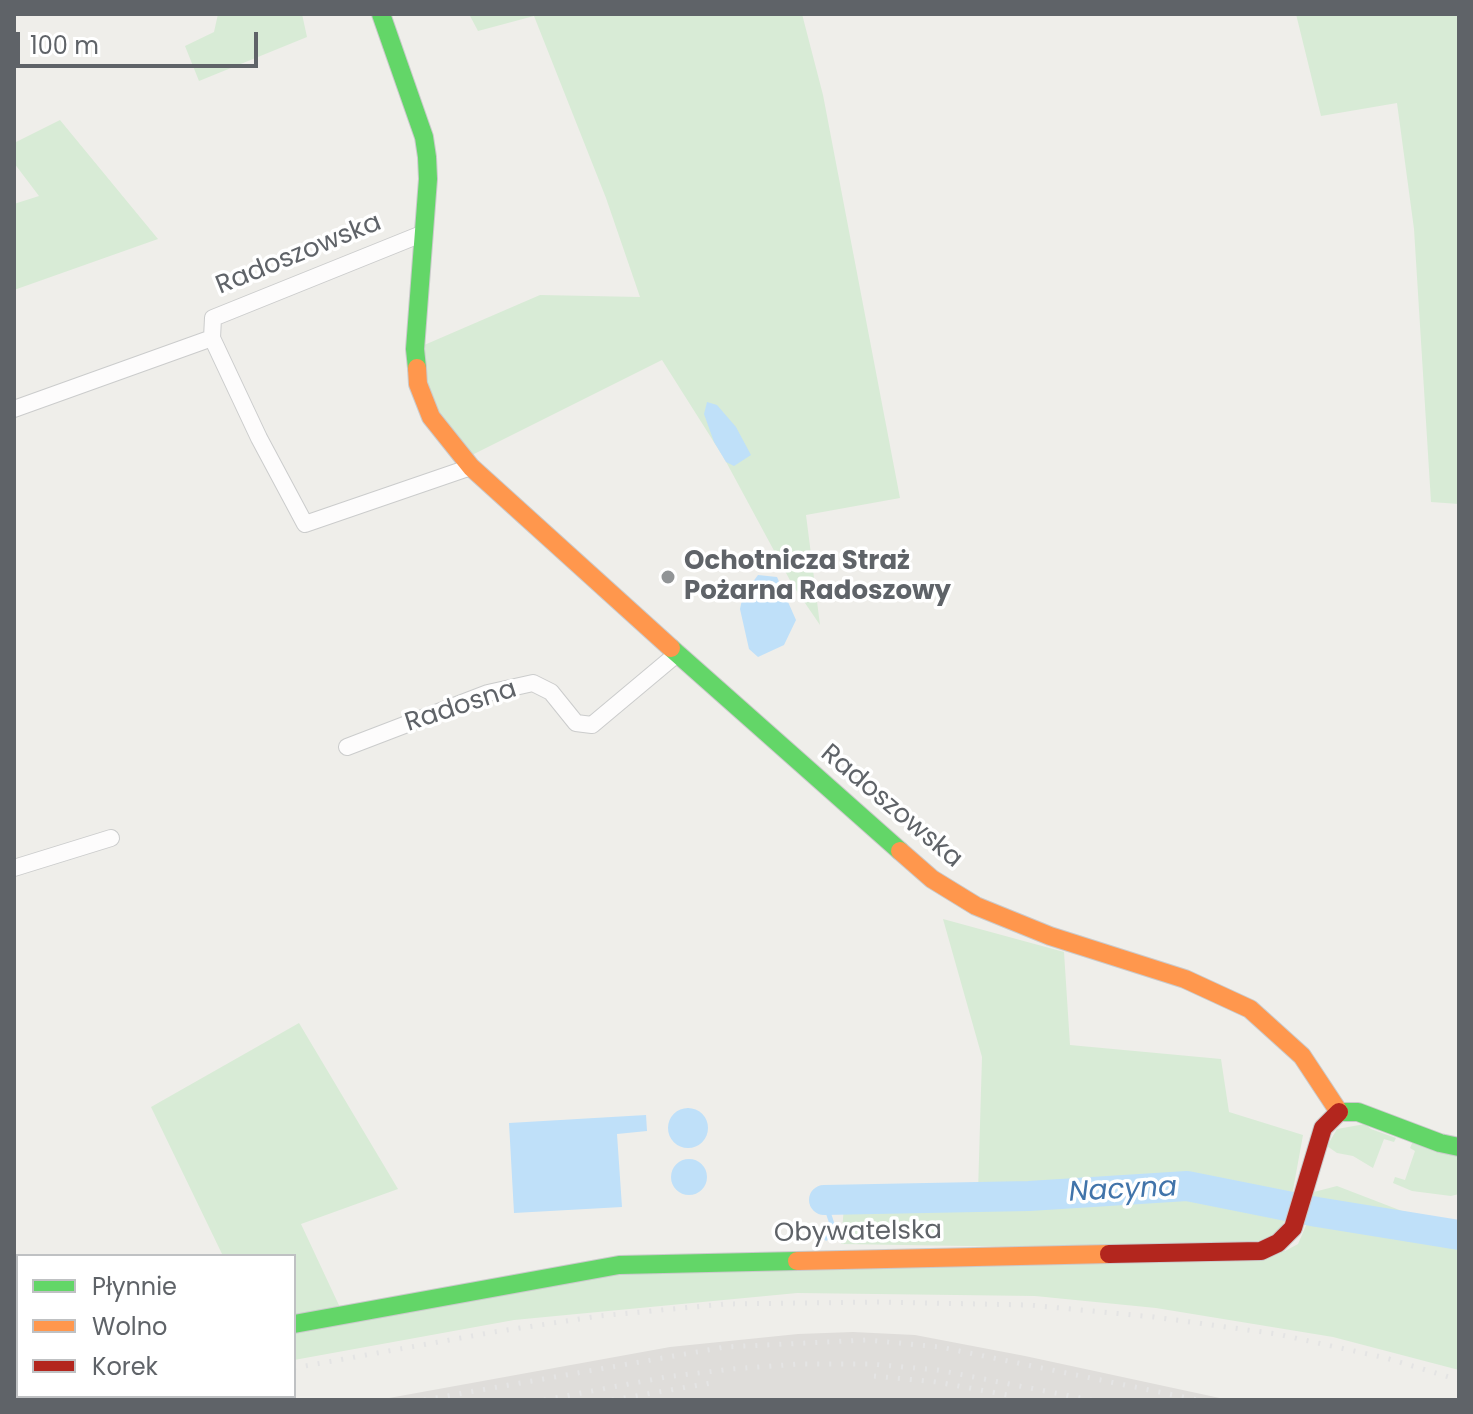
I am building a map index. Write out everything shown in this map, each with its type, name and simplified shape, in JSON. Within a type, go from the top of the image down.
[{"type":"street","name":"Radoszowska","points":[[381,14],[424,137],[428,179],[415,349],[418,384],[431,417],[471,467],[882,838],[932,879],[976,906],[1050,936],[1185,979],[1250,1009],[1302,1056],[1339,1112]]},
{"type":"street","name":"Radoszowska","points":[[424,233],[213,318],[212,338],[259,438],[305,524],[471,467]]},
{"type":"street","name":"Radoszowska","points":[[14,409],[212,338]]},
{"type":"street","name":"Radosna","points":[[347,747],[488,693],[533,683],[551,692],[576,723],[592,725],[678,653]]},
{"type":"street","points":[[14,868],[111,838]]},
{"type":"street","points":[[1339,1112],[1358,1112],[1440,1143],[1459,1147]]},
{"type":"street","name":"Obywatelska","points":[[296,1324],[619,1265],[1261,1251],[1286,1237],[1297,1218],[1323,1128],[1339,1112]]},
{"type":"shaded area","points":[[853,1332],[915,1335],[1229,1400],[378,1400],[670,1347],[798,1334]]},
{"type":"green space","points":[[218,14],[302,14],[307,37],[199,81],[185,46],[214,32]]},
{"type":"green space","points":[[469,14],[802,14],[823,95],[900,498],[806,515],[820,625],[792,584],[724,458],[662,360],[464,459],[431,417],[415,349],[540,295],[640,297],[606,198],[534,16],[478,31]]},
{"type":"green space","points":[[1296,14],[1459,14],[1459,504],[1431,502],[1414,229],[1397,103],[1321,116]]},
{"type":"green space","points":[[60,120],[158,239],[14,290],[14,204],[39,196],[14,163],[14,143]]},
{"type":"green space","points":[[943,919],[1064,952],[1070,1045],[1221,1059],[1229,1112],[1303,1135],[1291,1201],[1186,1183],[978,1192],[982,1057]]},
{"type":"green space","points":[[299,1023],[398,1189],[301,1224],[344,1316],[296,1325],[296,1254],[222,1254],[151,1107]]},
{"type":"green space","points":[[1365,1124],[1396,1138],[1394,1142],[1384,1139],[1373,1168],[1327,1146],[1337,1129]]},
{"type":"green space","points":[[1413,1141],[1459,1155],[1459,1194],[1451,1196],[1412,1191],[1393,1183],[1395,1177],[1405,1180],[1415,1151],[1410,1148]]},
{"type":"green space","points":[[1337,1186],[1402,1211],[1459,1222],[1459,1232],[1308,1205],[1310,1193]]},
{"type":"green space","points":[[1183,1193],[1288,1213],[1280,1230],[1267,1244],[1029,1247],[841,1244],[844,1206],[1066,1205]]},
{"type":"green space","points":[[1310,1216],[1459,1239],[1459,1370],[1333,1337],[1156,1308],[1035,1296],[797,1293],[514,1320],[296,1360],[296,1332],[603,1274],[1285,1251],[1298,1244]]},
{"type":"green space","points":[[14,1384],[16,1398],[72,1398],[14,1400]]},
{"type":"water","points":[[707,402],[717,405],[736,427],[751,455],[734,466],[726,462],[714,442],[704,414]]},
{"type":"water","points":[[758,575],[777,577],[796,620],[784,645],[758,657],[749,649],[740,609],[743,595]]},
{"type":"water","points":[[688,1108],[702,1114],[708,1128],[702,1142],[688,1148],[674,1142],[668,1128],[674,1114]]},
{"type":"water","points":[[646,1115],[647,1131],[617,1134],[622,1207],[514,1213],[509,1123]]},
{"type":"water","points":[[689,1159],[702,1164],[707,1177],[702,1190],[689,1195],[676,1190],[671,1177],[676,1164]]},
{"type":"waterway","name":"Nacyna","points":[[824,1200],[1029,1196],[1187,1186],[1317,1212],[1459,1235]]},
{"type":"waterway","name":"Nacyna","points":[[824,1200],[833,1227],[826,1238]]},
{"type":"railway","points":[[296,1368],[599,1316],[725,1304],[881,1302],[1029,1305],[1154,1317],[1277,1334],[1386,1358],[1459,1380]]},
{"type":"railway","points":[[424,1400],[725,1347],[867,1340],[940,1347],[1198,1400]]},
{"type":"railway","points":[[544,1400],[666,1377],[799,1364],[870,1364],[938,1370],[1091,1400]]},
{"type":"railway","points":[[874,1376],[937,1382],[1013,1396]]},
{"type":"railway","points":[[612,1400],[711,1383]]},
{"type":"railway","points":[[122,1400],[133,1398]]},
{"type":"traffic: fast","points":[[381,14],[424,137],[427,157],[415,349],[417,368]]},
{"type":"traffic: fast","points":[[671,648],[900,851]]},
{"type":"traffic: fast","points":[[1339,1112],[1358,1112],[1440,1143],[1459,1147]]},
{"type":"traffic: fast","points":[[296,1324],[619,1265],[797,1261]]},
{"type":"traffic: slow","points":[[417,368],[418,384],[431,417],[471,467],[671,648]]},
{"type":"traffic: slow","points":[[900,851],[932,879],[976,906],[1050,936],[1185,979],[1250,1009],[1302,1056],[1339,1112]]},
{"type":"traffic: slow","points":[[797,1261],[1109,1254]]},
{"type":"traffic: jam","points":[[1109,1254],[1261,1251],[1278,1243],[1293,1228],[1323,1128],[1339,1112]]},
{"type":"place","name":"Ochotnicza Straż Pożarna Radoszowy","points":[[668,577]]}]
